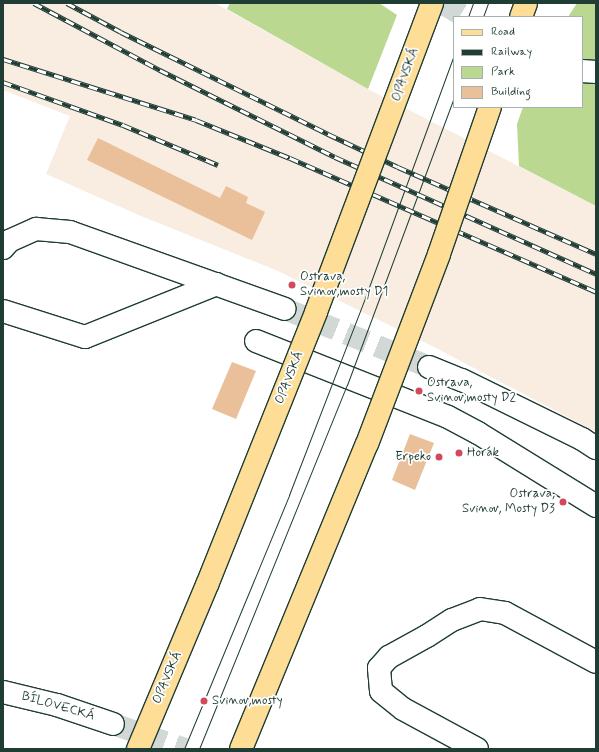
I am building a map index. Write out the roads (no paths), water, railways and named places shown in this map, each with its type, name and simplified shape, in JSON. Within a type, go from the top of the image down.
[{"type":"main road","name":"OPAVSKÁ","points":[[138,749],[206,586],[316,312],[432,3]]},
{"type":"main road","points":[[521,16],[526,3]]},
{"type":"main road","points":[[240,749],[368,444],[439,254],[490,108]]},
{"type":"street","points":[[583,71],[596,72]]},
{"type":"street","points":[[5,241],[36,229],[70,232],[285,309]]},
{"type":"street","points":[[3,311],[85,337],[217,284]]},
{"type":"street","points":[[256,341],[448,417],[478,433],[596,506]]},
{"type":"street","points":[[429,367],[462,380],[582,439],[596,448]]},
{"type":"street","points":[[477,749],[403,709],[381,691],[379,668],[388,657],[427,636],[452,620],[480,609],[505,613],[596,662]]},
{"type":"street","name":"BÍLOVECKÁ","points":[[3,692],[57,705],[112,724]]},
{"type":"tunnel","points":[[442,3],[463,16]]},
{"type":"tunnel","points":[[285,309],[429,367]]},
{"type":"tunnel","points":[[113,724],[185,749]]},
{"type":"tram line","points":[[468,16],[473,3]]},
{"type":"tram line","points":[[483,16],[488,3]]},
{"type":"tram line","points":[[184,749],[289,495],[365,298],[453,58]]},
{"type":"tram line","points":[[199,749],[347,385],[453,100]]},
{"type":"railway","points":[[34,3],[160,70],[335,157],[596,274]]},
{"type":"railway","points":[[67,3],[121,32],[328,134],[398,167],[596,254]]},
{"type":"railway","points":[[3,59],[196,120],[290,158],[596,292]]},
{"type":"railway","points":[[3,82],[123,125],[218,165]]},
{"type":"place","name":"Ostrava, Svinov,mosty D1","points":[[292,285]]},
{"type":"place","name":"Ostrava, Svinov,mosty D2","points":[[419,391]]},
{"type":"place","name":"Horák","points":[[459,453]]},
{"type":"place","name":"Erpeko","points":[[439,457]]},
{"type":"place","name":"Ostrava, Svinov, Mosty D3","points":[[563,502]]},
{"type":"place","name":"Svinov,mosty","points":[[204,701]]}]
